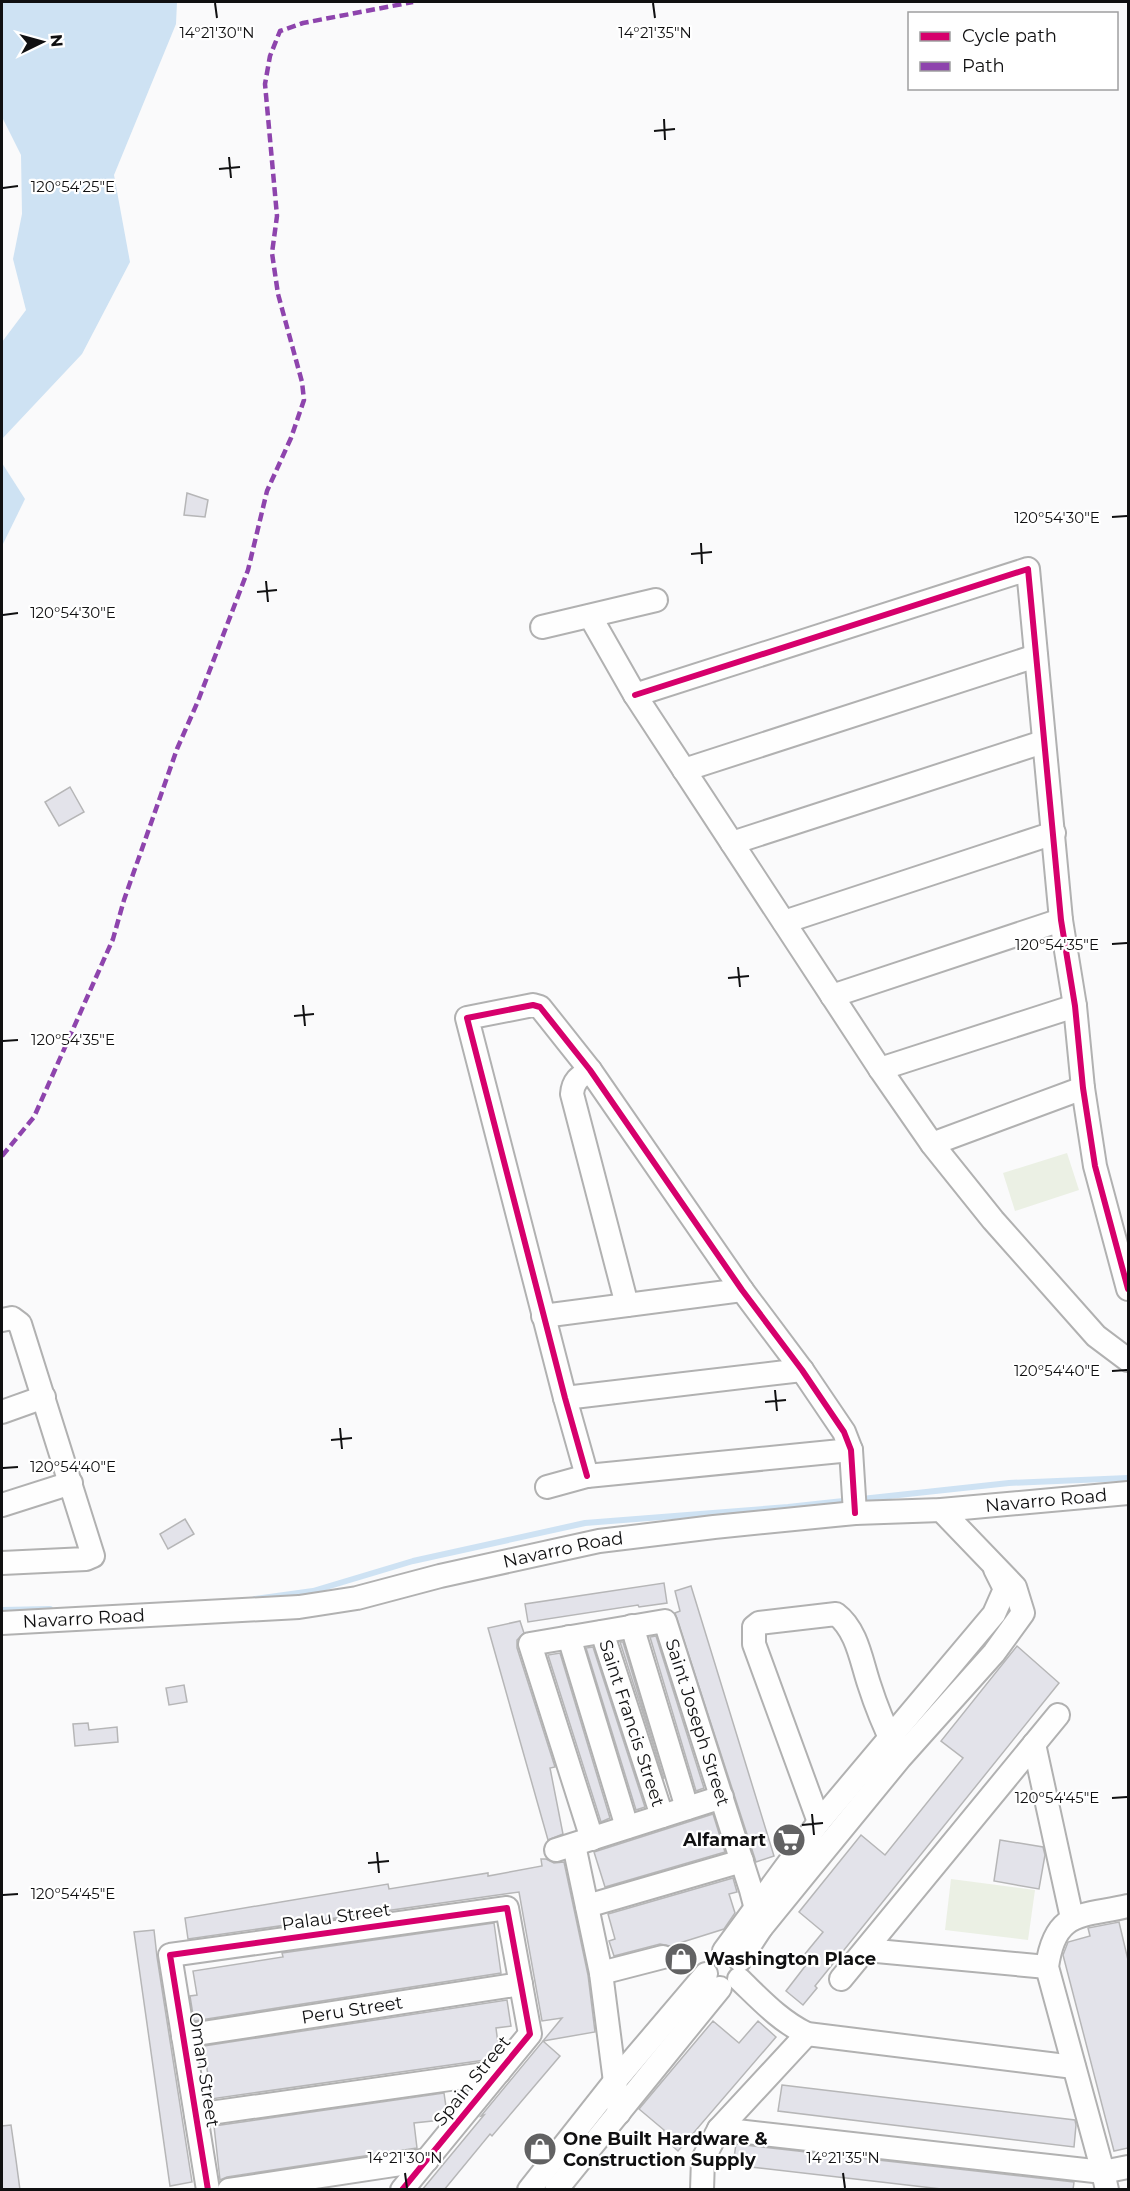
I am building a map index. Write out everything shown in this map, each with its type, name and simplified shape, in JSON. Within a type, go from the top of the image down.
[{"type":"street","points":[[635,695],[1028,569],[1061,920],[1075,1006],[1083,1088],[1095,1166],[1128,1289]]},
{"type":"street","points":[[542,627],[656,600]]},
{"type":"street","points":[[590,616],[635,695],[880,1069],[932,1144],[993,1220],[1096,1336],[1128,1360]]},
{"type":"street","points":[[684,770],[1036,656]]},
{"type":"street","points":[[732,843],[1043,742]]},
{"type":"street","points":[[784,922],[1054,833]]},
{"type":"street","points":[[832,996],[1061,920]]},
{"type":"street","points":[[587,1476],[466,1018],[533,1005],[540,1007],[590,1070],[742,1290],[802,1370],[844,1432],[851,1450],[855,1504]]},
{"type":"street","points":[[880,1069],[1075,1006]]},
{"type":"street","points":[[590,1070],[577,1078],[572,1094],[627,1305]]},
{"type":"street","points":[[932,1144],[1083,1088]]},
{"type":"street","points":[[543,1316],[742,1290]]},
{"type":"street","points":[[2,1320],[12,1318],[20,1324],[92,1550],[92,1558],[2,1563]]},
{"type":"street","points":[[565,1398],[802,1370]]},
{"type":"street","points":[[2,1412],[44,1397]]},
{"type":"street","points":[[547,1487],[587,1476],[851,1450]]},
{"type":"street","points":[[2,1505],[70,1483]]},
{"type":"street","name":"Navarro Road","points":[[2,1623],[299,1607],[357,1598],[451,1573],[599,1541],[855,1504],[942,1510],[1128,1493]]},
{"type":"street","points":[[556,2190],[619,2113],[726,1971],[759,1918],[803,1861],[994,1653],[1023,1613],[1015,1587],[942,1510]]},
{"type":"street","points":[[803,1861],[819,1822],[994,1614],[1005,1589],[991,1561]]},
{"type":"street","points":[[819,1822],[754,1644],[754,1627],[759,1623],[837,1614],[846,1621],[900,1758]]},
{"type":"street","name":"Saint Joseph Street","points":[[632,1626],[665,1621],[759,1918]]},
{"type":"street","points":[[619,2113],[601,1973],[530,1644],[632,1626],[687,1808]]},
{"type":"street","name":"Saint Francis Street","points":[[602,1632],[662,1816]]},
{"type":"street","points":[[569,1637],[627,1827]]},
{"type":"street","points":[[948,1670],[994,1653]]},
{"type":"street","points":[[841,1979],[1058,1715]]},
{"type":"street","points":[[1034,1744],[1072,1918]]},
{"type":"street","points":[[574,1845],[722,1797]]},
{"type":"street","points":[[586,1906],[742,1861]]},
{"type":"street","name":"Palau Street","points":[[170,1955],[507,1908]]},
{"type":"street","name":"Spain Street","points":[[402,2190],[530,2034],[507,1908]]},
{"type":"street","points":[[1105,2181],[1047,1967],[1054,1937],[1072,1918],[1128,1909]]},
{"type":"street","points":[[866,1950],[1047,1967]]},
{"type":"street","name":"Oman Street","points":[[170,1955],[208,2190]]},
{"type":"street","points":[[601,1973],[663,1957]]},
{"type":"street","points":[[726,1971],[790,2026],[807,2034],[1074,2067]]},
{"type":"street","points":[[529,2190],[615,2081],[726,1971]]},
{"type":"street","name":"Peru Street","points":[[183,2036],[521,1984]]},
{"type":"street","points":[[702,2190],[703,2159],[718,2129],[807,2034]]},
{"type":"street","points":[[196,2115],[499,2072]]},
{"type":"street","points":[[718,2129],[1105,2181],[1128,2167]]},
{"type":"street","points":[[229,2190],[426,2160]]},
{"type":"shaded area","points":[[1067,1153],[1079,1190],[1015,1211],[1003,1173]]},
{"type":"shaded area","points":[[951,1879],[1035,1890],[1028,1940],[945,1930]]},
{"type":"water","points":[[2,2],[177,2],[176,24],[114,175],[130,262],[82,354],[2,439],[2,342],[26,310],[13,259],[22,214],[21,155],[2,117]]},
{"type":"water","points":[[2,463],[25,499],[2,546]]},
{"type":"building","points":[[187,493],[208,500],[205,517],[184,515]]},
{"type":"building","points":[[70,787],[84,812],[59,826],[45,802]]},
{"type":"building","points":[[185,1519],[194,1534],[168,1549],[160,1534]]},
{"type":"building","points":[[664,1583],[667,1603],[639,1607],[638,1605],[528,1622],[525,1604]]},
{"type":"building","points":[[691,1586],[774,1856],[756,1862],[675,1613],[680,1611],[675,1591]]},
{"type":"building","points":[[520,1621],[524,1633],[517,1640],[517,1648],[555,1767],[550,1768],[563,1834],[548,1840],[488,1628]]},
{"type":"building","points":[[656,1636],[704,1788],[696,1791],[650,1637]]},
{"type":"building","points":[[620,1642],[623,1642],[664,1779]]},
{"type":"building","points":[[1017,1646],[1059,1683],[815,1986],[817,1988],[803,2005],[786,1991],[806,1965],[800,1960],[823,1932],[799,1912],[861,1835],[885,1855],[963,1758],[941,1741]]},
{"type":"building","points":[[593,1647],[645,1807],[636,1810],[586,1648]]},
{"type":"building","points":[[560,1653],[610,1818],[601,1822],[548,1655]]},
{"type":"building","points":[[184,1685],[187,1702],[169,1705],[166,1688]]},
{"type":"building","points":[[88,1723],[89,1730],[117,1727],[118,1742],[75,1746],[73,1724]]},
{"type":"building","points":[[713,1814],[725,1852],[605,1887],[594,1852]]},
{"type":"building","points":[[1000,1840],[1043,1847],[1045,1855],[1039,1889],[994,1881]]},
{"type":"building","points":[[541,1859],[554,1863],[564,1862],[588,1975],[595,2032],[543,2041],[560,2056],[492,2136],[490,2134],[444,2190],[422,2190],[484,2115],[481,2116],[562,2018],[542,2021],[519,1892],[188,1939],[185,1918],[388,1884],[389,1889],[488,1873],[488,1876],[542,1866]]},
{"type":"building","points":[[733,1878],[737,1892],[729,1894],[735,1913],[724,1929],[670,1946],[660,1944],[614,1956],[609,1941],[615,1939],[608,1914]]},
{"type":"building","points":[[1119,1922],[1128,1960],[1128,2148],[1114,2151],[1063,1955],[1068,1942],[1090,1936],[1088,1928]]},
{"type":"building","points":[[494,1923],[501,1973],[194,2021],[190,1996],[197,1995],[193,1971],[283,1957],[282,1953]]},
{"type":"building","points":[[154,1930],[192,2182],[170,2186],[134,1932]]},
{"type":"building","points":[[507,2000],[511,2026],[496,2028],[499,2051],[492,2059],[211,2099],[204,2046]]},
{"type":"building","points":[[713,2021],[739,2043],[758,2021],[776,2037],[678,2151],[660,2135],[664,2130],[639,2109]]},
{"type":"building","points":[[782,2085],[1075,2120],[1074,2147],[778,2111]]},
{"type":"building","points":[[444,2093],[447,2114],[442,2120],[414,2123],[417,2148],[227,2177],[220,2180],[214,2126]]},
{"type":"building","points":[[11,2125],[20,2190],[2,2190],[2,2126]]},
{"type":"building","points":[[736,2144],[1074,2182],[1073,2190],[950,2190],[733,2165]]},
{"type":"waterway","points":[[255,1599],[313,1591],[413,1561],[585,1523],[788,1507],[1009,1483],[1128,1478]]},
{"type":"waterway","points":[[2,1610],[50,1609]]},
{"type":"marked path","points":[[2,1156],[34,1117],[113,939],[124,900],[177,749],[198,701],[248,570],[267,491],[291,438],[304,400],[302,382],[278,294],[272,253],[277,216],[265,84],[270,56],[280,31],[303,23],[413,2]]},
{"type":"cycle path","points":[[635,695],[1028,569],[1061,920],[1075,1006],[1083,1088],[1095,1166],[1128,1289]]},
{"type":"cycle path","points":[[587,1476],[467,1018],[533,1005],[540,1007],[590,1070],[742,1290],[802,1370],[844,1432],[851,1450],[855,1513]]},
{"type":"cycle path","points":[[208,2190],[170,1955],[507,1908],[530,2034],[402,2190]]},
{"type":"place","name":"Alfamart","points":[[789,1840]]},
{"type":"place","name":"Washington Place","points":[[681,1959]]},
{"type":"place","name":"One Built Hardware & Construction Supply","points":[[540,2149]]}]
